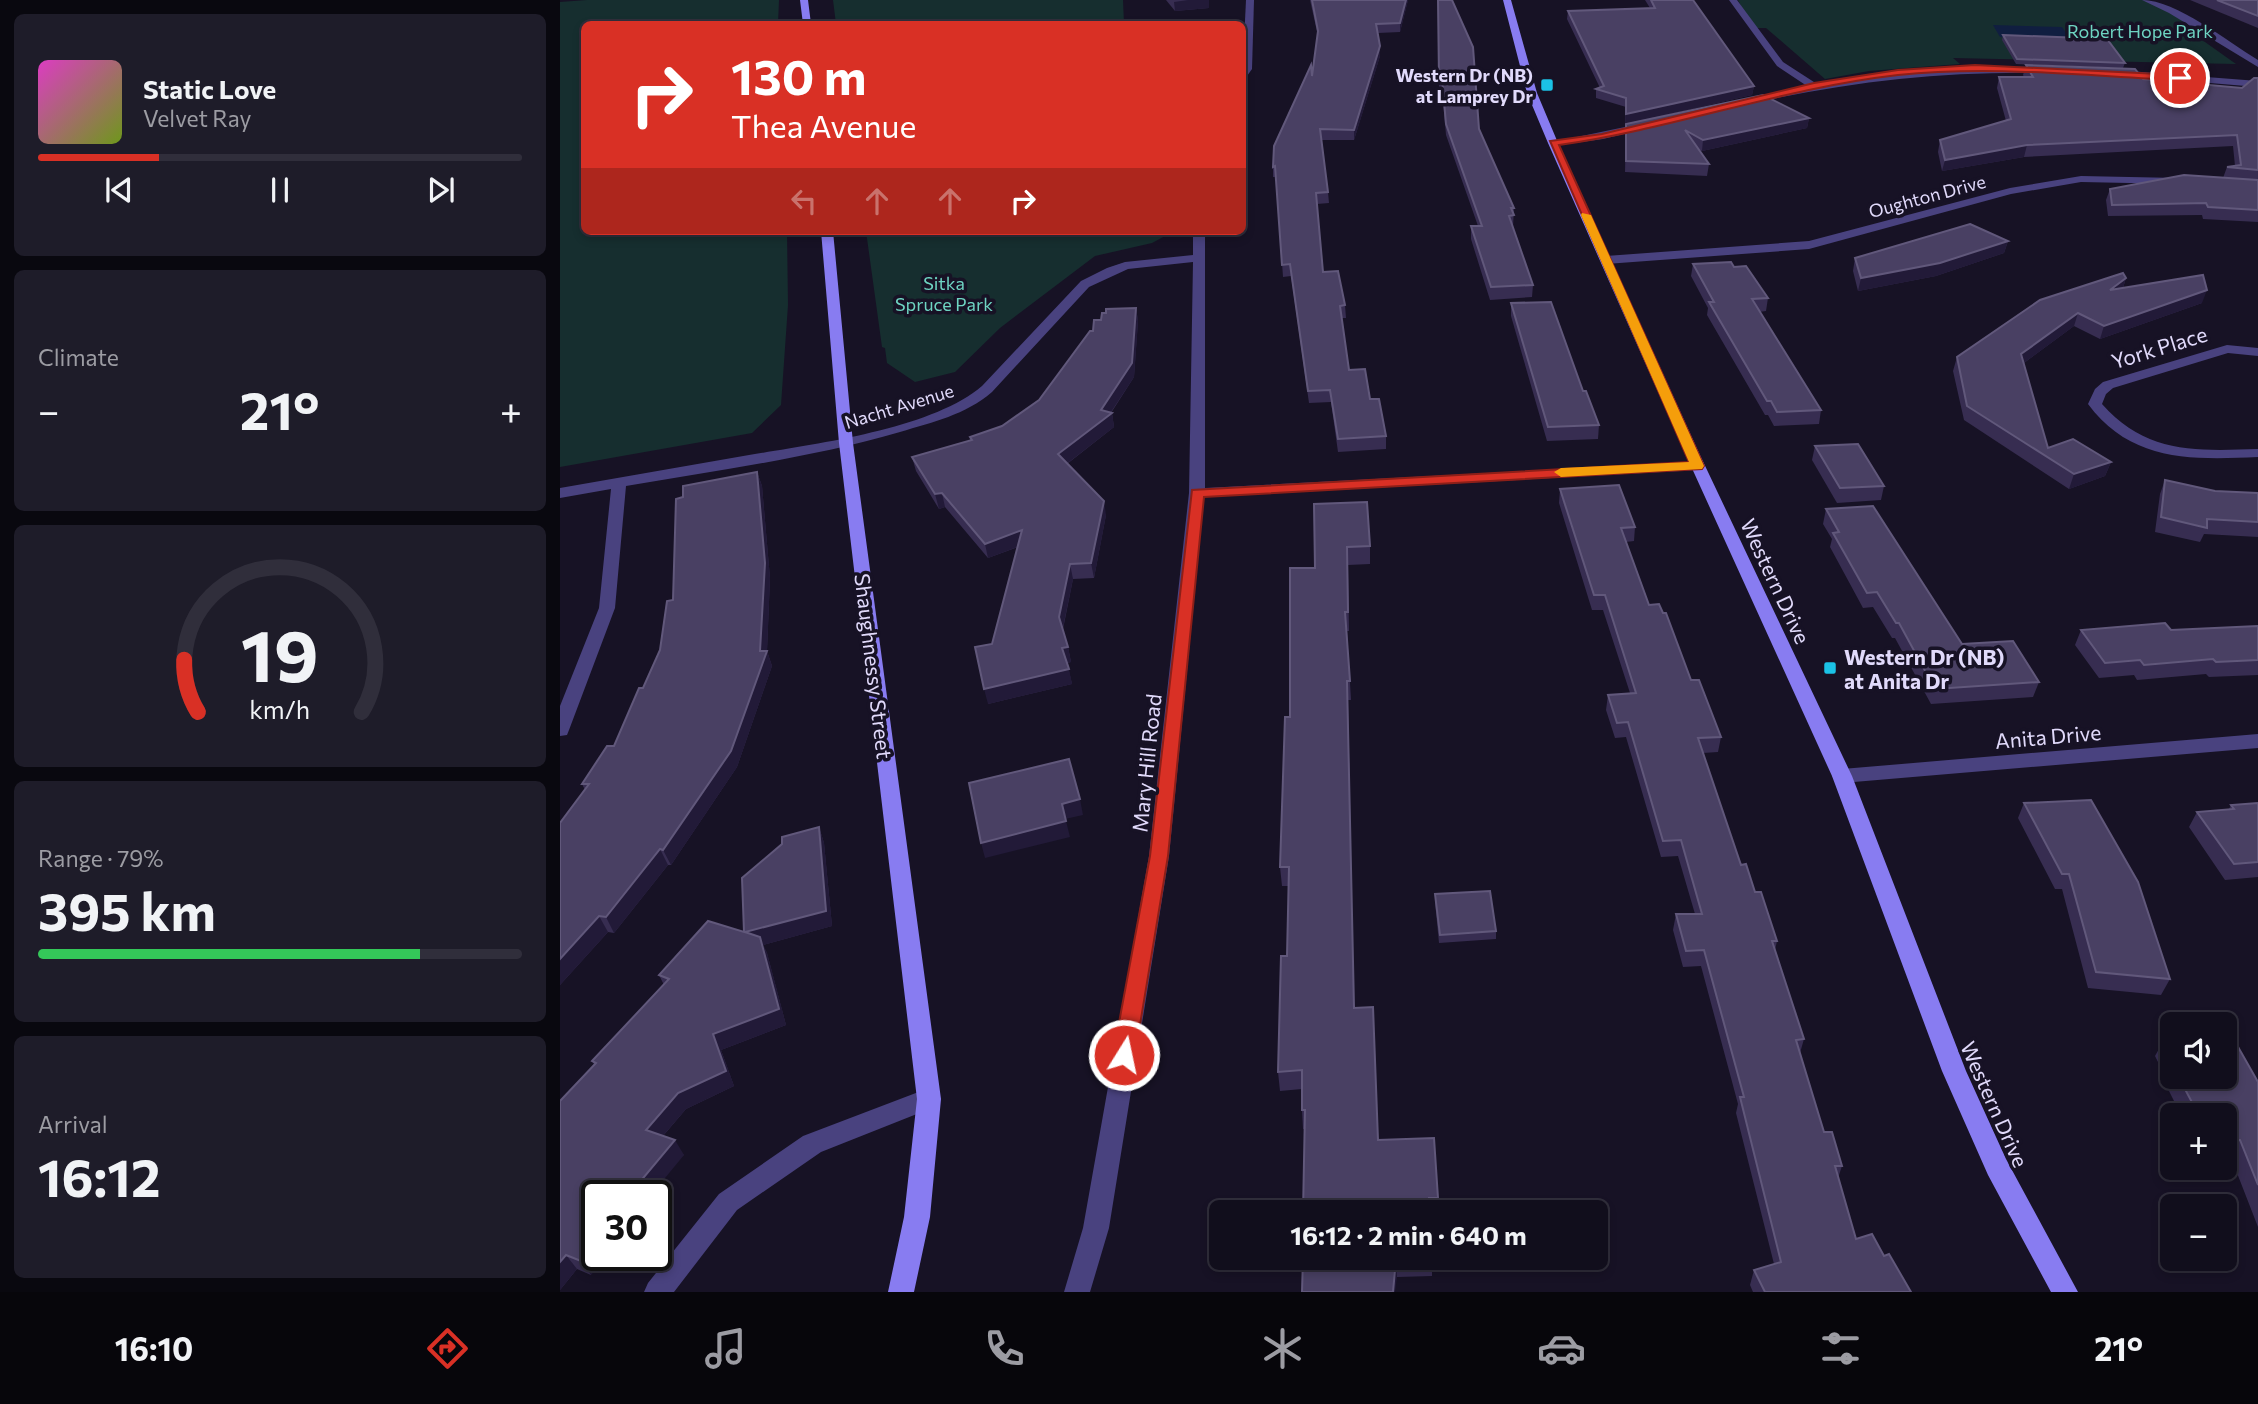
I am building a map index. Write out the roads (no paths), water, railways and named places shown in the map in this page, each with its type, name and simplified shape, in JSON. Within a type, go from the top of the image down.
[{"type":"street","points":[[804,0],[807,21]]},
{"type":"street","points":[[1246,71],[1250,0]]},
{"type":"street","name":"Western Drive","points":[[1507,0],[1532,93],[1553,143],[1698,466],[1842,776],[1954,1071],[1997,1167],[2065,1292]]},
{"type":"street","points":[[1732,0],[1780,64],[1814,86]]},
{"type":"street","points":[[2146,0],[2172,11],[2258,64]]},
{"type":"street","points":[[1734,105],[1814,86],[1898,73],[1975,68],[2055,71]]},
{"type":"street","points":[[2108,73],[2258,84]]},
{"type":"street","points":[[1553,143],[1655,124]]},
{"type":"street","name":"Oughton Drive","points":[[1606,260],[1808,246],[2011,191],[2081,179],[2192,182]]},
{"type":"street","name":"Shaughnessy Street","points":[[827,235],[846,443],[929,1099],[917,1217],[901,1292]]},
{"type":"street","name":"Mary Hill Road","points":[[1077,1292],[1096,1228],[1159,856],[1197,493],[1199,235]]},
{"type":"street","name":"Nacht Avenue","points":[[560,493],[846,443],[947,414],[973,401],[1085,284],[1100,274],[1132,263],[1197,258]]},
{"type":"street","name":"York Place","points":[[2258,352],[2227,349],[2108,385],[2100,391],[2095,404],[2113,425],[2152,447],[2191,455],[2258,453]]},
{"type":"street","points":[[1197,493],[1698,466]]},
{"type":"street","points":[[560,730],[607,608],[619,483]]},
{"type":"street","name":"Anita Drive","points":[[1842,776],[2258,741]]},
{"type":"street","points":[[657,1292],[728,1202],[812,1144],[929,1099]]},
{"type":"water","points":[[1993,25],[2062,27],[2071,40],[2000,37]]},
{"type":"place","name":"Western Dr (NB) at Lamprey Dr","points":[[1547,85]]},
{"type":"place","name":"Western Dr (NB) at Anita Dr","points":[[1830,668]]},
{"type":"park label","name":"Robert Hope Park","points":[[2140,31]]},
{"type":"park label","name":"Sitka Spruce Park","points":[[944,293]]}]
